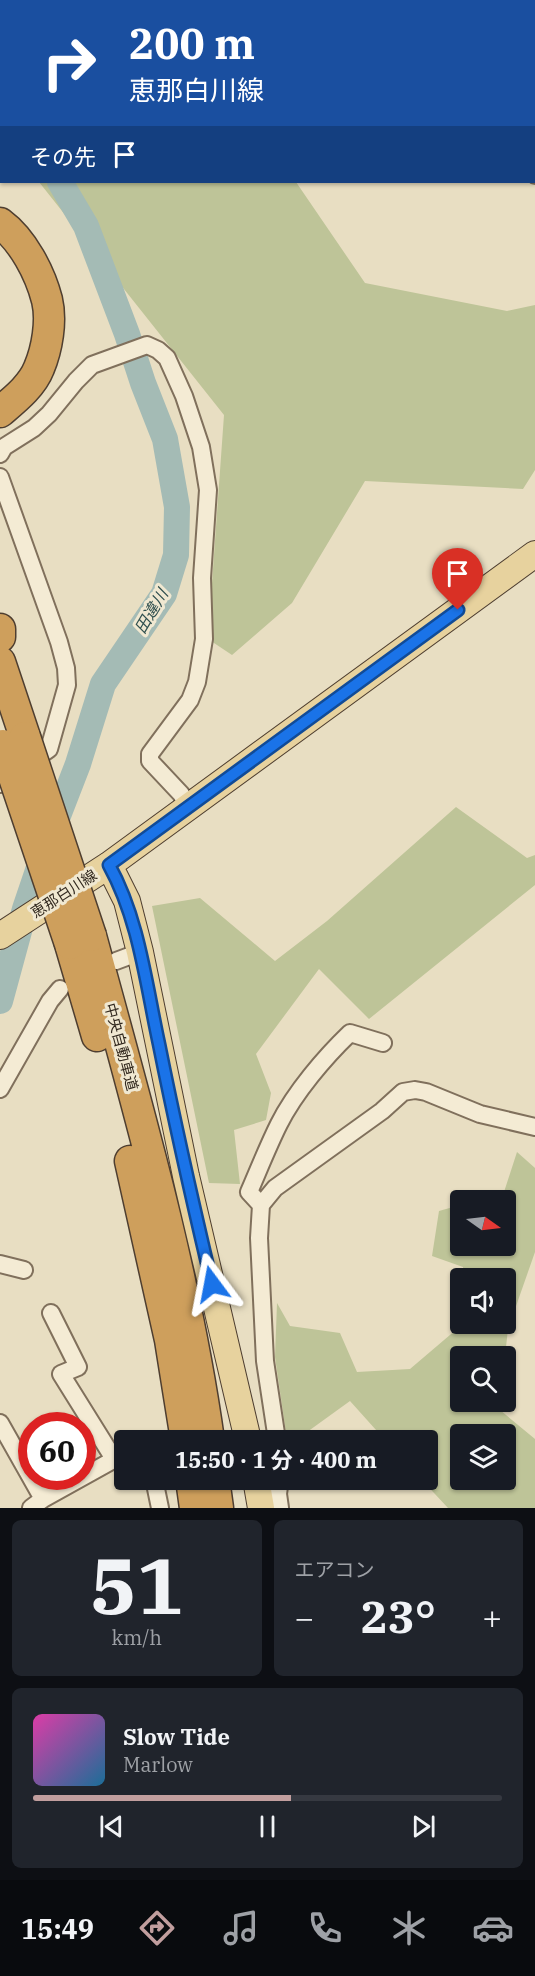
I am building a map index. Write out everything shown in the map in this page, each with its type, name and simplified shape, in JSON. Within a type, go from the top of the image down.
[{"type":"highway","points":[[0,223],[18,241],[39,278],[48,302],[48,336],[39,369],[22,394],[0,412]]},
{"type":"highway","points":[[0,245],[14,260],[24,280],[34,325],[32,342],[20,369],[0,393]]},
{"type":"highway","points":[[0,629],[0,637]]},
{"type":"highway","name":"中央自動車道","points":[[0,662],[9,739],[73,943],[129,1155],[170,1340],[184,1430]]},
{"type":"highway","points":[[0,797],[73,943]]},
{"type":"highway","name":"中央自動車道","points":[[73,943],[134,1097],[179,1276],[207,1430]]},
{"type":"highway","points":[[193,1490],[195,1508]]},
{"type":"highway","points":[[216,1490],[218,1508]]},
{"type":"main road","name":"恵那白川線","points":[[4,933],[109,865],[535,554]]},
{"type":"main road","points":[[109,865],[127,901],[140,952],[186,1176],[246,1430]]},
{"type":"main road","points":[[258,1490],[261,1508]]},
{"type":"street","points":[[0,454],[4,447],[34,428],[49,414],[92,365],[147,345],[158,350],[167,358],[184,396],[206,470],[208,490],[202,578],[204,639],[197,682],[190,700],[150,754],[150,760],[181,794],[188,806]]},
{"type":"street","points":[[0,477],[59,642],[66,668],[67,685],[49,749],[0,784]]},
{"type":"street","points":[[116,961],[140,952]]},
{"type":"street","points":[[0,1089],[50,1001],[60,989]]},
{"type":"street","points":[[261,1205],[249,1192],[280,1122],[310,1077],[350,1033],[383,1043]]},
{"type":"street","points":[[275,1430],[265,1361],[259,1238],[261,1205],[275,1188],[382,1111],[403,1092],[415,1090],[426,1092],[480,1114],[535,1127]]},
{"type":"street","points":[[0,1264],[24,1270]]},
{"type":"street","points":[[51,1313],[78,1366],[60,1374],[114,1450]]},
{"type":"street","points":[[0,1423],[37,1504],[114,1460]]},
{"type":"street","points":[[156,1490],[160,1508]]},
{"type":"street","points":[[279,1490],[280,1508]]},
{"type":"green space","points":[[40,183],[297,183],[365,283],[507,311],[535,305],[535,470],[523,489],[365,481],[292,603],[232,655],[208,639],[224,415]]},
{"type":"green space","points":[[456,807],[527,858],[535,855],[535,885],[369,1019],[319,969],[256,1054],[271,1093],[266,1120],[234,1130],[240,1184],[209,1183],[152,906],[200,898],[275,961],[327,921]]},
{"type":"green space","points":[[517,1152],[535,1168],[535,1252],[516,1306],[516,1268],[463,1268],[432,1256],[439,1211],[450,1208],[450,1256],[516,1256],[516,1190],[505,1190]]},
{"type":"green space","points":[[277,1303],[290,1326],[340,1333],[357,1372],[410,1369],[451,1334],[507,1334],[506,1346],[450,1346],[450,1412],[502,1412],[535,1439],[535,1508],[448,1508],[431,1490],[438,1490],[438,1430],[376,1430],[350,1401],[310,1430],[286,1430],[275,1357]]},
{"type":"waterway","name":"田違川","points":[[0,1001],[25,909],[78,764],[103,684],[164,594],[176,555],[177,507],[165,439],[86,226],[61,183]]},
{"type":"route","points":[[212,1284],[186,1176],[140,952],[127,901],[109,865],[458,610]]}]
